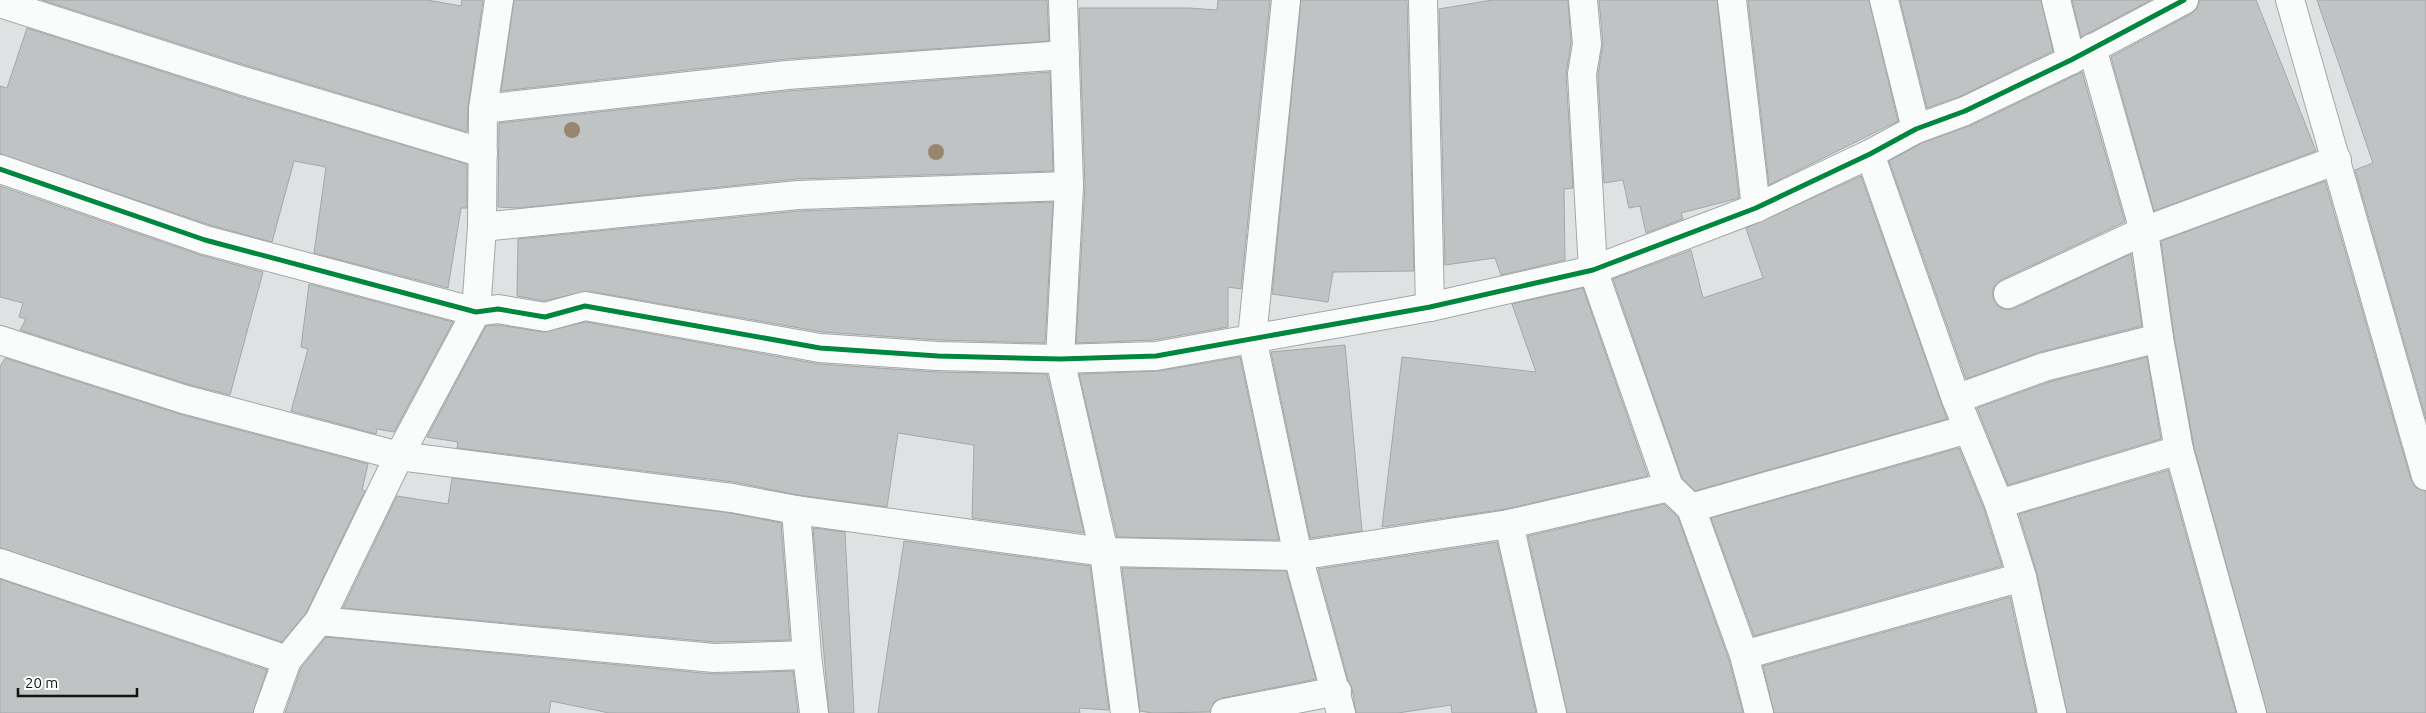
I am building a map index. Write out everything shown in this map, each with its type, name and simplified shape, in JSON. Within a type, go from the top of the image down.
[{"type":"street","points":[[268,713],[288,660],[319,621],[399,456],[476,312],[482,227],[483,109],[499,0]]},
{"type":"street","points":[[1063,0],[1070,186],[1060,359],[1104,552],[1125,713]]},
{"type":"street","points":[[1225,713],[1339,702],[1298,556],[1252,338],[1286,0]]},
{"type":"street","points":[[1423,0],[1430,307]]},
{"type":"street","points":[[1583,0],[1587,44],[1582,74],[1593,270],[1669,487],[1691,508],[1744,655],[1759,713]]},
{"type":"street","points":[[1732,0],[1756,208]]},
{"type":"street","points":[[1884,0],[1916,129]]},
{"type":"street","points":[[2056,0],[2081,54],[2144,231],[2159,338],[2179,450],[2252,713]]},
{"type":"street","points":[[0,169],[206,240],[476,312],[498,309],[545,317],[585,306],[820,348],[938,356],[1060,359],[1156,356],[1430,307],[1593,270],[1756,208],[1870,154],[1916,129],[1965,110],[2081,54],[2184,0]]},
{"type":"street","points":[[2290,0],[2426,476]]},
{"type":"street","points":[[0,3],[240,80],[483,153]]},
{"type":"street","points":[[483,109],[787,75],[1065,55]]},
{"type":"street","points":[[1870,154],[1956,399],[1999,504],[2022,577],[2052,713]]},
{"type":"street","points":[[2008,294],[2144,231],[2337,160]]},
{"type":"street","points":[[482,227],[798,194],[1070,186]]},
{"type":"street","points":[[1956,399],[2044,367],[2159,338]]},
{"type":"street","points":[[0,340],[183,399],[399,456],[732,498],[796,510],[1104,552],[1298,556],[1509,524],[1669,487]]},
{"type":"street","points":[[1691,508],[1968,428]]},
{"type":"street","points":[[1999,504],[2179,450]]},
{"type":"street","points":[[796,510],[807,656],[814,713]]},
{"type":"street","points":[[1509,524],[1552,713]]},
{"type":"street","points":[[0,563],[288,660]]},
{"type":"street","points":[[1744,655],[2022,577]]},
{"type":"street","points":[[319,621],[714,658],[807,656]]},
{"type":"building","points":[[42,0],[427,0],[461,6],[462,0],[483,0],[468,107],[467,132],[245,65]]},
{"type":"building","points":[[514,0],[1047,0],[1049,41],[786,59],[501,91]]},
{"type":"building","points":[[1218,0],[1270,0],[1241,289],[1228,287],[1228,327],[1154,340],[1076,343],[1085,187],[1079,8],[1189,8],[1217,10]]},
{"type":"building","points":[[1301,0],[1407,0],[1414,271],[1333,272],[1328,302],[1272,294]]},
{"type":"building","points":[[1492,0],[1568,0],[1571,43],[1566,75],[1573,188],[1564,189],[1565,260],[1501,275],[1495,258],[1445,265],[1439,9]]},
{"type":"building","points":[[1599,0],[1717,0],[1739,198],[1681,213],[1683,219],[1646,233],[1640,206],[1629,208],[1623,180],[1604,183],[1598,75],[1603,43]]},
{"type":"building","points":[[1748,0],[1869,0],[1898,121],[1769,185]]},
{"type":"building","points":[[1900,0],[2041,0],[2053,51],[1959,97],[1927,108]]},
{"type":"building","points":[[2072,0],[2151,0],[2081,37]]},
{"type":"building","points":[[2200,0],[2256,0],[2316,151],[2154,211],[2111,57],[2191,14],[2197,8]]},
{"type":"building","points":[[2317,0],[2426,0],[2426,419],[2355,170],[2373,163]]},
{"type":"building","points":[[27,28],[235,95],[467,164],[467,208],[461,208],[448,288],[314,253],[326,167],[294,161],[272,242],[210,225],[0,154],[0,86],[7,88]]},
{"type":"building","points":[[1050,72],[1053,171],[796,179],[519,208],[498,207],[499,123],[788,91]]},
{"type":"building","points":[[2082,72],[2125,222],[2001,280],[1995,285],[1992,293],[1999,307],[2007,310],[2015,308],[2131,254],[2142,326],[2040,352],[1966,379],[1889,161],[1922,143],[1972,125]]},
{"type":"building","points":[[1861,176],[1947,419],[1695,491],[1682,478],[1613,279],[1691,250],[1703,298],[1763,278],[1746,228]]},
{"type":"building","points":[[2325,181],[2411,480],[2416,488],[2426,491],[2426,713],[2267,713],[2194,447],[2174,336],[2161,241]]},
{"type":"building","points":[[0,186],[200,255],[263,272],[230,395],[187,384],[20,330],[26,319],[19,317],[23,303],[0,297]]},
{"type":"building","points":[[1053,202],[1045,343],[939,340],[822,332],[588,291],[544,301],[517,296],[518,239],[799,211]]},
{"type":"building","points":[[309,284],[453,322],[394,432],[377,429],[376,434],[291,411],[308,349],[301,347]]},
{"type":"building","points":[[1583,288],[1648,476],[1506,509],[1382,527],[1402,357],[1536,372],[1512,304]]},
{"type":"building","points":[[586,322],[819,364],[938,372],[1047,374],[1084,533],[972,518],[974,445],[898,433],[887,507],[798,495],[734,482],[457,448],[458,442],[427,437],[486,326],[498,325],[543,332]]},
{"type":"building","points":[[1345,345],[1362,531],[1310,538],[1271,352]]},
{"type":"building","points":[[1240,357],[1279,540],[1117,537],[1079,374],[1159,371]]},
{"type":"building","points":[[2147,357],[2161,439],[2008,485],[1977,408],[2049,382]]},
{"type":"building","points":[[5,358],[179,414],[368,464],[362,490],[365,491],[306,613],[282,642],[0,548],[0,367]]},
{"type":"building","points":[[1959,448],[1984,509],[2002,566],[1754,636],[1711,518]]},
{"type":"building","points":[[2168,470],[2236,713],[2067,713],[2037,574],[2019,514]]},
{"type":"building","points":[[452,478],[730,513],[781,523],[790,640],[714,642],[343,608],[397,496],[448,504]]},
{"type":"building","points":[[1664,504],[1678,517],[1729,660],[1743,713],[1567,713],[1528,536]]},
{"type":"building","points":[[813,528],[845,532],[854,713],[829,713]]},
{"type":"building","points":[[904,541],[1090,566],[1109,710],[1079,708],[1080,713],[878,713]]},
{"type":"building","points":[[1497,542],[1536,713],[1452,713],[1451,705],[1398,713],[1356,713],[1352,688],[1348,680],[1318,569]]},
{"type":"building","points":[[1122,568],[1286,571],[1316,679],[1222,698],[1214,702],[1210,712],[1152,713],[1140,711]]},
{"type":"building","points":[[0,579],[267,670],[253,713],[0,713]]},
{"type":"building","points":[[2010,597],[2036,713],[1774,713],[1763,666]]},
{"type":"building","points":[[326,637],[713,674],[793,671],[798,713],[609,713],[551,701],[549,713],[285,713],[301,668]]},
{"type":"cycle path","points":[[0,169],[205,240],[476,312],[498,309],[545,317],[585,306],[820,348],[938,356],[1060,359],[1156,356],[1430,307],[1593,270],[1756,208],[1870,154],[1916,129],[1965,111],[2071,60],[2184,0]]}]
